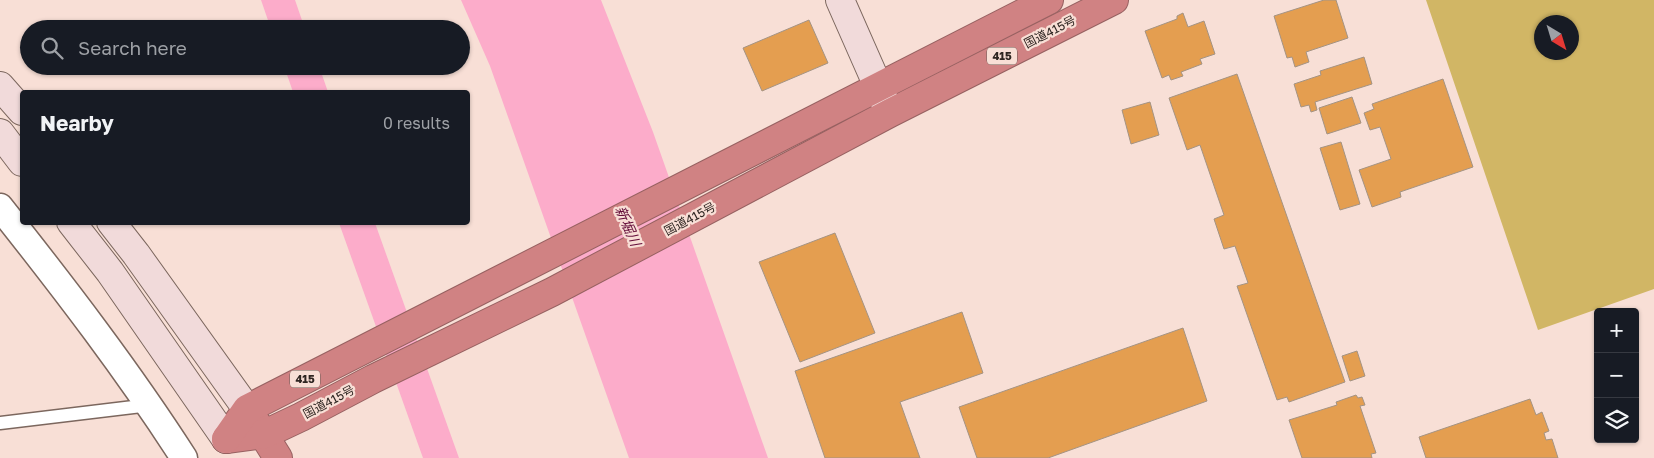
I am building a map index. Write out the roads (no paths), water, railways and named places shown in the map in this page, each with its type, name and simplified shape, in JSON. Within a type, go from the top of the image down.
[{"type":"highway","name":"415","points":[[232,449],[247,409],[1048,0]]},
{"type":"highway","name":"国道415号","points":[[232,449],[552,292],[890,113],[1114,0]]},
{"type":"highway","points":[[247,409],[265,434],[278,458]]},
{"type":"street","points":[[840,0],[890,113]]},
{"type":"street","points":[[0,86],[20,109]]},
{"type":"street","points":[[0,133],[20,159]]},
{"type":"street","points":[[0,207],[65,289],[150,405],[184,458]]},
{"type":"street","points":[[73,225],[110,272],[232,449]]},
{"type":"street","points":[[113,225],[247,409]]},
{"type":"lane","points":[[0,423],[150,405]]},
{"type":"water","points":[[261,0],[295,0],[302,20],[268,20]]},
{"type":"water","name":"新堀川","points":[[461,0],[601,0],[653,132],[768,458],[629,458],[490,66]]},
{"type":"water","points":[[287,75],[322,75],[327,90],[292,90]]},
{"type":"water","points":[[340,225],[376,225],[459,458],[423,458]]}]
